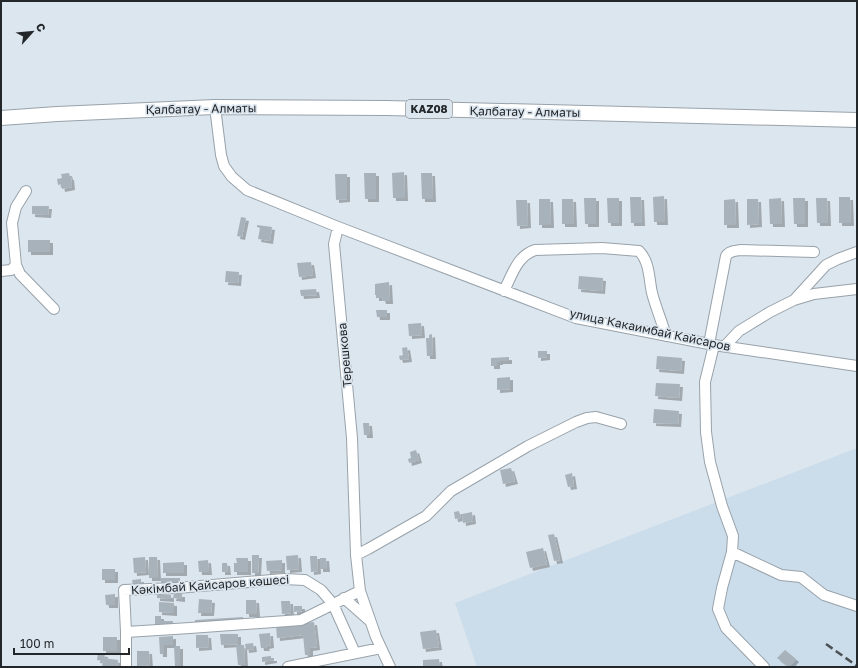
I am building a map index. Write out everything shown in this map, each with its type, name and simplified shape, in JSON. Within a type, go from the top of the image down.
[{"type":"highway","name":"Қалбатау - Алматы","points":[[1,118],[215,107],[388,108],[857,120]]},
{"type":"street","points":[[215,107],[221,155],[224,166],[232,177],[247,190],[338,227]]},
{"type":"street","points":[[26,191],[16,207],[12,223],[16,265],[20,274],[54,309]]},
{"type":"street","name":"улица Какаимбай Кайсаров","points":[[338,227],[576,318],[711,344],[857,366]]},
{"type":"street","name":"Терешкова","points":[[338,227],[334,244],[352,438],[356,555],[360,591],[381,648],[390,667]]},
{"type":"street","points":[[504,291],[520,259],[535,250],[602,248],[639,252],[643,255],[646,262],[652,292],[666,336]]},
{"type":"street","points":[[764,667],[726,628],[718,609],[732,552],[733,536],[722,506],[710,462],[706,432],[705,382],[726,256],[733,251],[741,250],[814,252]]},
{"type":"street","points":[[794,300],[826,265],[857,252]]},
{"type":"street","points":[[1,271],[11,270],[16,265]]},
{"type":"street","points":[[725,346],[739,331],[770,312],[794,300],[814,294],[857,289]]},
{"type":"street","points":[[356,555],[426,516],[451,491],[534,442],[587,418],[596,417],[622,424]]},
{"type":"street","points":[[732,552],[781,575],[800,577],[824,595],[857,606]]},
{"type":"street","name":"Кәкімбай Қайсаров көшесі","points":[[126,667],[124,590],[177,588],[284,579],[305,580],[321,590],[333,604],[355,653]]},
{"type":"street","points":[[126,632],[301,620],[360,591]]},
{"type":"street","points":[[344,598],[371,622]]},
{"type":"street","points":[[288,667],[381,648]]},
{"type":"shaded area","points":[[857,448],[857,667],[477,667],[455,603]]},
{"type":"building","points":[[404,172],[405,198],[393,198],[392,173]]},
{"type":"building","points":[[69,173],[72,187],[62,189],[61,184],[58,185],[57,179],[62,178],[61,174]]},
{"type":"building","points":[[364,173],[376,173],[376,199],[365,199]]},
{"type":"building","points":[[421,173],[432,173],[433,199],[422,199]]},
{"type":"building","points":[[335,174],[347,174],[347,199],[336,200]]},
{"type":"building","points":[[664,196],[665,222],[654,222],[653,197]]},
{"type":"building","points":[[630,197],[641,197],[642,223],[631,223]]},
{"type":"building","points":[[839,197],[850,197],[851,223],[839,223]]},
{"type":"building","points":[[584,198],[596,198],[596,224],[585,224]]},
{"type":"building","points":[[607,198],[619,198],[619,223],[608,223]]},
{"type":"building","points":[[781,198],[782,224],[770,224],[769,199]]},
{"type":"building","points":[[793,198],[805,198],[805,224],[794,224]]},
{"type":"building","points":[[816,198],[827,198],[828,223],[817,223]]},
{"type":"building","points":[[539,199],[550,199],[551,225],[539,225]]},
{"type":"building","points":[[562,199],[573,199],[574,224],[562,224]]},
{"type":"building","points":[[735,199],[736,225],[724,225],[724,200]]},
{"type":"building","points":[[747,199],[758,199],[759,224],[747,225]]},
{"type":"building","points":[[516,200],[527,200],[528,225],[517,226]]},
{"type":"building","points":[[32,206],[49,206],[48,215],[32,214]]},
{"type":"building","points":[[241,217],[246,218],[242,237],[237,236]]},
{"type":"building","points":[[257,225],[272,227],[270,241],[258,239],[260,228],[257,227]]},
{"type":"building","points":[[28,240],[50,240],[50,252],[28,252]]},
{"type":"building","points":[[311,262],[313,275],[299,277],[297,263]]},
{"type":"building","points":[[226,271],[239,272],[238,283],[225,282]]},
{"type":"building","points":[[579,276],[603,278],[602,291],[578,289]]},
{"type":"building","points":[[389,282],[390,301],[383,301],[382,298],[376,298],[375,284]]},
{"type":"building","points":[[316,289],[317,295],[301,296],[300,290]]},
{"type":"building","points":[[376,310],[387,310],[387,317],[377,317]]},
{"type":"building","points":[[421,323],[422,335],[409,336],[408,324]]},
{"type":"building","points":[[432,334],[433,356],[427,356],[426,338],[429,338],[429,335]]},
{"type":"building","points":[[407,347],[409,359],[400,360],[399,356],[403,355],[402,348]]},
{"type":"building","points":[[538,351],[547,351],[547,357],[538,358]]},
{"type":"building","points":[[657,356],[682,358],[681,371],[656,369]]},
{"type":"building","points":[[509,357],[509,361],[500,361],[497,362],[497,366],[491,366],[491,358]]},
{"type":"building","points":[[510,377],[510,389],[497,390],[497,378]]},
{"type":"building","points":[[656,383],[680,384],[679,398],[655,396]]},
{"type":"building","points":[[654,409],[679,411],[678,424],[653,423]]},
{"type":"building","points":[[363,423],[369,423],[370,435],[364,435]]},
{"type":"building","points":[[416,450],[419,460],[409,463],[408,459],[411,458],[410,452]]},
{"type":"building","points":[[511,468],[515,481],[503,484],[500,470]]},
{"type":"building","points":[[572,473],[574,486],[568,487],[565,475]]},
{"type":"building","points":[[459,511],[461,518],[455,519],[454,512]]},
{"type":"building","points":[[472,512],[473,521],[463,523],[462,514]]},
{"type":"building","points":[[554,534],[560,560],[554,561],[548,535]]},
{"type":"building","points":[[543,548],[547,564],[530,568],[526,552]]},
{"type":"building","points":[[252,555],[259,555],[258,573],[252,573]]},
{"type":"building","points":[[298,555],[299,569],[287,570],[286,556]]},
{"type":"building","points":[[310,556],[317,556],[318,571],[311,572]]},
{"type":"building","points":[[145,557],[146,572],[134,573],[133,558]]},
{"type":"building","points":[[149,557],[157,557],[158,578],[149,578]]},
{"type":"building","points":[[236,558],[248,558],[248,572],[234,572],[234,563],[237,563]]},
{"type":"building","points":[[320,558],[326,558],[327,569],[320,569]]},
{"type":"building","points":[[208,560],[209,572],[199,572],[198,561]]},
{"type":"building","points":[[282,560],[282,570],[267,571],[266,561]]},
{"type":"building","points":[[184,562],[184,573],[163,573],[163,563]]},
{"type":"building","points":[[222,563],[227,563],[228,572],[222,572]]},
{"type":"building","points":[[102,569],[115,569],[115,580],[102,580]]},
{"type":"building","points":[[161,578],[180,578],[180,585],[161,586]]},
{"type":"building","points":[[141,579],[141,585],[133,585],[132,580]]},
{"type":"building","points":[[115,594],[115,605],[106,605],[105,595]]},
{"type":"building","points":[[157,594],[171,595],[171,599],[157,598]]},
{"type":"building","points":[[174,594],[182,594],[182,599],[173,598]]},
{"type":"building","points":[[199,599],[212,600],[211,613],[198,613]]},
{"type":"building","points":[[246,600],[256,600],[257,614],[246,614]]},
{"type":"building","points":[[281,601],[290,601],[291,613],[282,614]]},
{"type":"building","points":[[159,602],[174,603],[174,613],[159,612]]},
{"type":"building","points":[[294,606],[302,606],[302,611],[294,612]]},
{"type":"building","points":[[155,616],[161,616],[161,621],[173,621],[173,625],[155,625]]},
{"type":"building","points":[[243,617],[244,623],[195,624],[195,620]]},
{"type":"building","points":[[314,622],[317,647],[310,648],[310,655],[305,655],[303,635],[277,638],[276,626]]},
{"type":"building","points":[[436,630],[439,647],[423,649],[420,632]]},
{"type":"building","points":[[270,633],[271,645],[266,646],[267,648],[261,648],[259,634]]},
{"type":"building","points":[[220,634],[238,634],[238,644],[221,645]]},
{"type":"building","points":[[196,635],[208,635],[209,647],[196,648]]},
{"type":"building","points":[[173,636],[173,645],[164,645],[164,654],[160,654],[159,637]]},
{"type":"building","points":[[103,637],[117,637],[117,651],[103,651]]},
{"type":"building","points":[[253,643],[254,649],[246,650],[245,644]]},
{"type":"building","points":[[236,645],[244,645],[245,665],[238,665]]},
{"type":"building","points":[[174,646],[180,646],[180,667],[175,667]]},
{"type":"building","points":[[785,650],[796,659],[789,667],[777,658]]},
{"type":"building","points":[[137,651],[149,651],[150,665],[137,666]]},
{"type":"building","points":[[98,653],[105,654],[104,658],[118,660],[117,667],[102,667],[103,661],[97,660]]},
{"type":"building","points":[[271,656],[274,660],[262,662],[262,657]]},
{"type":"building","points":[[439,659],[440,667],[423,667],[423,660]]},
{"type":"railway","points":[[826,644],[857,666]]}]
